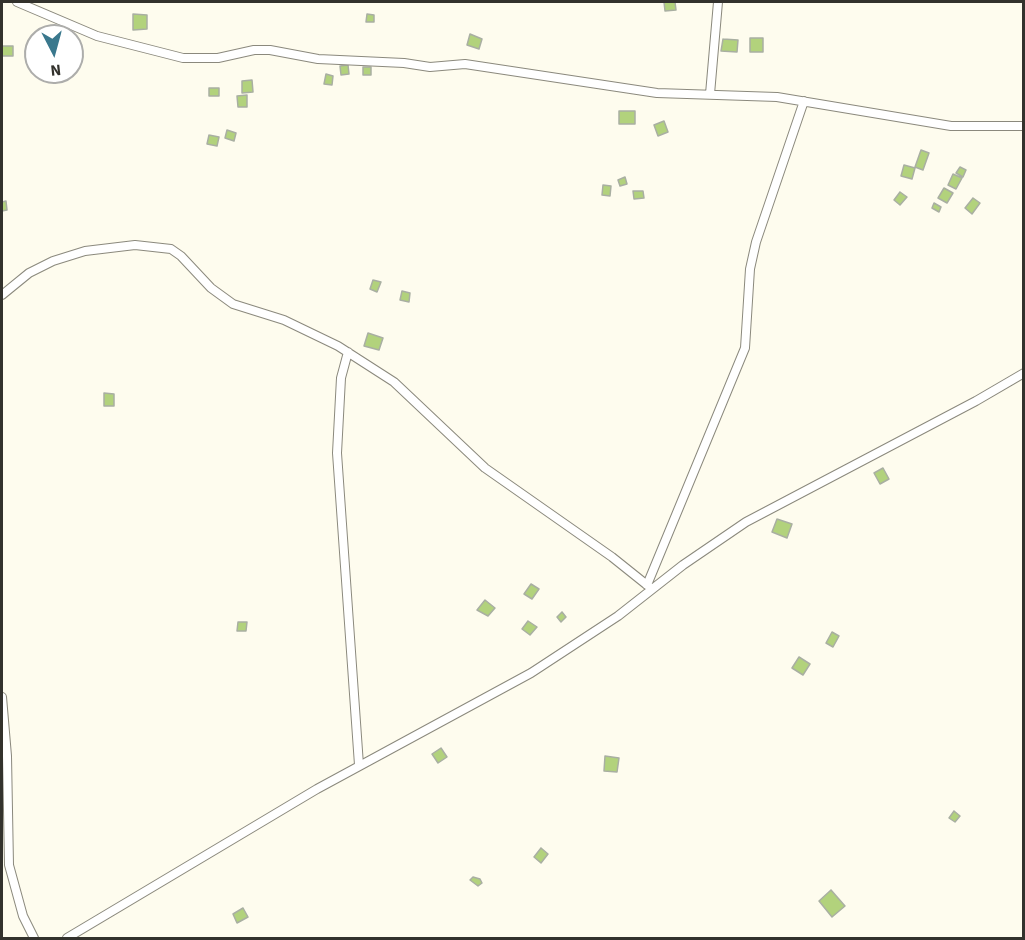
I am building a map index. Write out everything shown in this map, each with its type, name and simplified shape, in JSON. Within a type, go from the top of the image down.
[{"type":"street","points":[[17,2],[97,36],[183,58],[218,58],[254,50],[270,50],[318,60],[404,63],[430,67],[465,64],[636,91],[804,101],[951,126],[1023,126]]},
{"type":"street","points":[[711,94],[718,2]]},
{"type":"street","points":[[650,587],[745,348],[750,269],[756,242],[804,101]]},
{"type":"street","points":[[2,295],[29,273],[67,256],[115,247],[171,249],[182,256],[211,288],[233,304],[278,318],[348,352],[394,382],[503,482],[612,557],[650,587]]},
{"type":"street","points":[[348,352],[341,378],[337,453],[359,765]]},
{"type":"street","points":[[67,939],[359,765],[531,673],[595,632],[650,587],[746,522],[1023,374]]},
{"type":"street","points":[[2,697],[7,756],[9,865],[23,916],[34,939]]},
{"type":"building","points":[[664,2],[675,2],[676,10],[665,11]]},
{"type":"building","points":[[133,14],[147,15],[147,29],[133,30]]},
{"type":"building","points":[[367,14],[374,15],[374,22],[366,22]]},
{"type":"building","points":[[470,34],[482,39],[479,49],[467,45]]},
{"type":"building","points":[[750,38],[763,38],[763,52],[750,52]]},
{"type":"building","points":[[723,39],[738,40],[737,52],[721,51]]},
{"type":"building","points":[[2,46],[13,46],[13,56],[2,56]]},
{"type":"building","points":[[348,65],[349,74],[341,75],[340,66]]},
{"type":"building","points":[[363,67],[371,67],[371,75],[363,75]]},
{"type":"building","points":[[326,74],[333,76],[332,85],[324,84]]},
{"type":"building","points":[[252,80],[253,92],[242,93],[242,81]]},
{"type":"building","points":[[209,88],[219,88],[219,96],[209,96]]},
{"type":"building","points":[[247,95],[247,107],[238,107],[237,96]]},
{"type":"building","points":[[619,111],[635,111],[635,124],[619,124]]},
{"type":"building","points":[[664,121],[668,132],[658,136],[654,125]]},
{"type":"building","points":[[227,130],[236,133],[234,141],[225,138]]},
{"type":"building","points":[[209,135],[219,137],[217,146],[207,144]]},
{"type":"building","points":[[921,150],[929,153],[923,170],[915,167]]},
{"type":"building","points":[[904,165],[915,168],[912,179],[901,176]]},
{"type":"building","points":[[960,167],[966,170],[963,177],[956,173]]},
{"type":"building","points":[[953,174],[962,178],[956,189],[948,185]]},
{"type":"building","points":[[625,177],[627,184],[620,186],[618,180]]},
{"type":"building","points":[[603,185],[611,186],[610,196],[602,195]]},
{"type":"building","points":[[944,188],[953,193],[947,203],[938,198]]},
{"type":"building","points":[[633,191],[643,191],[644,198],[634,199]]},
{"type":"building","points":[[900,192],[907,197],[900,205],[894,200]]},
{"type":"building","points":[[973,198],[980,203],[972,214],[965,208]]},
{"type":"building","points":[[6,201],[7,210],[2,211],[2,202]]},
{"type":"building","points":[[934,203],[941,207],[939,212],[932,208]]},
{"type":"building","points":[[373,280],[381,282],[377,292],[370,289]]},
{"type":"building","points":[[402,291],[410,293],[409,302],[400,300]]},
{"type":"building","points":[[368,333],[383,338],[379,350],[364,346]]},
{"type":"building","points":[[104,393],[114,394],[114,406],[104,406]]},
{"type":"building","points":[[883,468],[889,479],[880,484],[874,473]]},
{"type":"building","points":[[777,519],[792,524],[787,538],[772,532]]},
{"type":"building","points":[[531,584],[539,589],[532,599],[524,594]]},
{"type":"building","points":[[485,600],[495,608],[488,616],[477,610]]},
{"type":"building","points":[[562,612],[566,617],[561,622],[557,617]]},
{"type":"building","points":[[528,621],[537,627],[530,635],[522,629]]},
{"type":"building","points":[[238,622],[247,622],[246,631],[237,631]]},
{"type":"building","points":[[832,632],[839,636],[833,647],[826,643]]},
{"type":"building","points":[[799,657],[810,664],[803,675],[792,668]]},
{"type":"building","points":[[441,748],[447,757],[438,763],[432,754]]},
{"type":"building","points":[[605,756],[619,758],[617,772],[604,771]]},
{"type":"building","points":[[954,811],[960,816],[955,822],[949,818]]},
{"type":"building","points":[[541,848],[548,854],[541,863],[534,857]]},
{"type":"building","points":[[473,877],[480,879],[482,883],[478,886],[470,880]]},
{"type":"building","points":[[831,890],[845,906],[832,917],[819,901]]},
{"type":"building","points":[[243,908],[248,917],[237,923],[233,914]]}]
